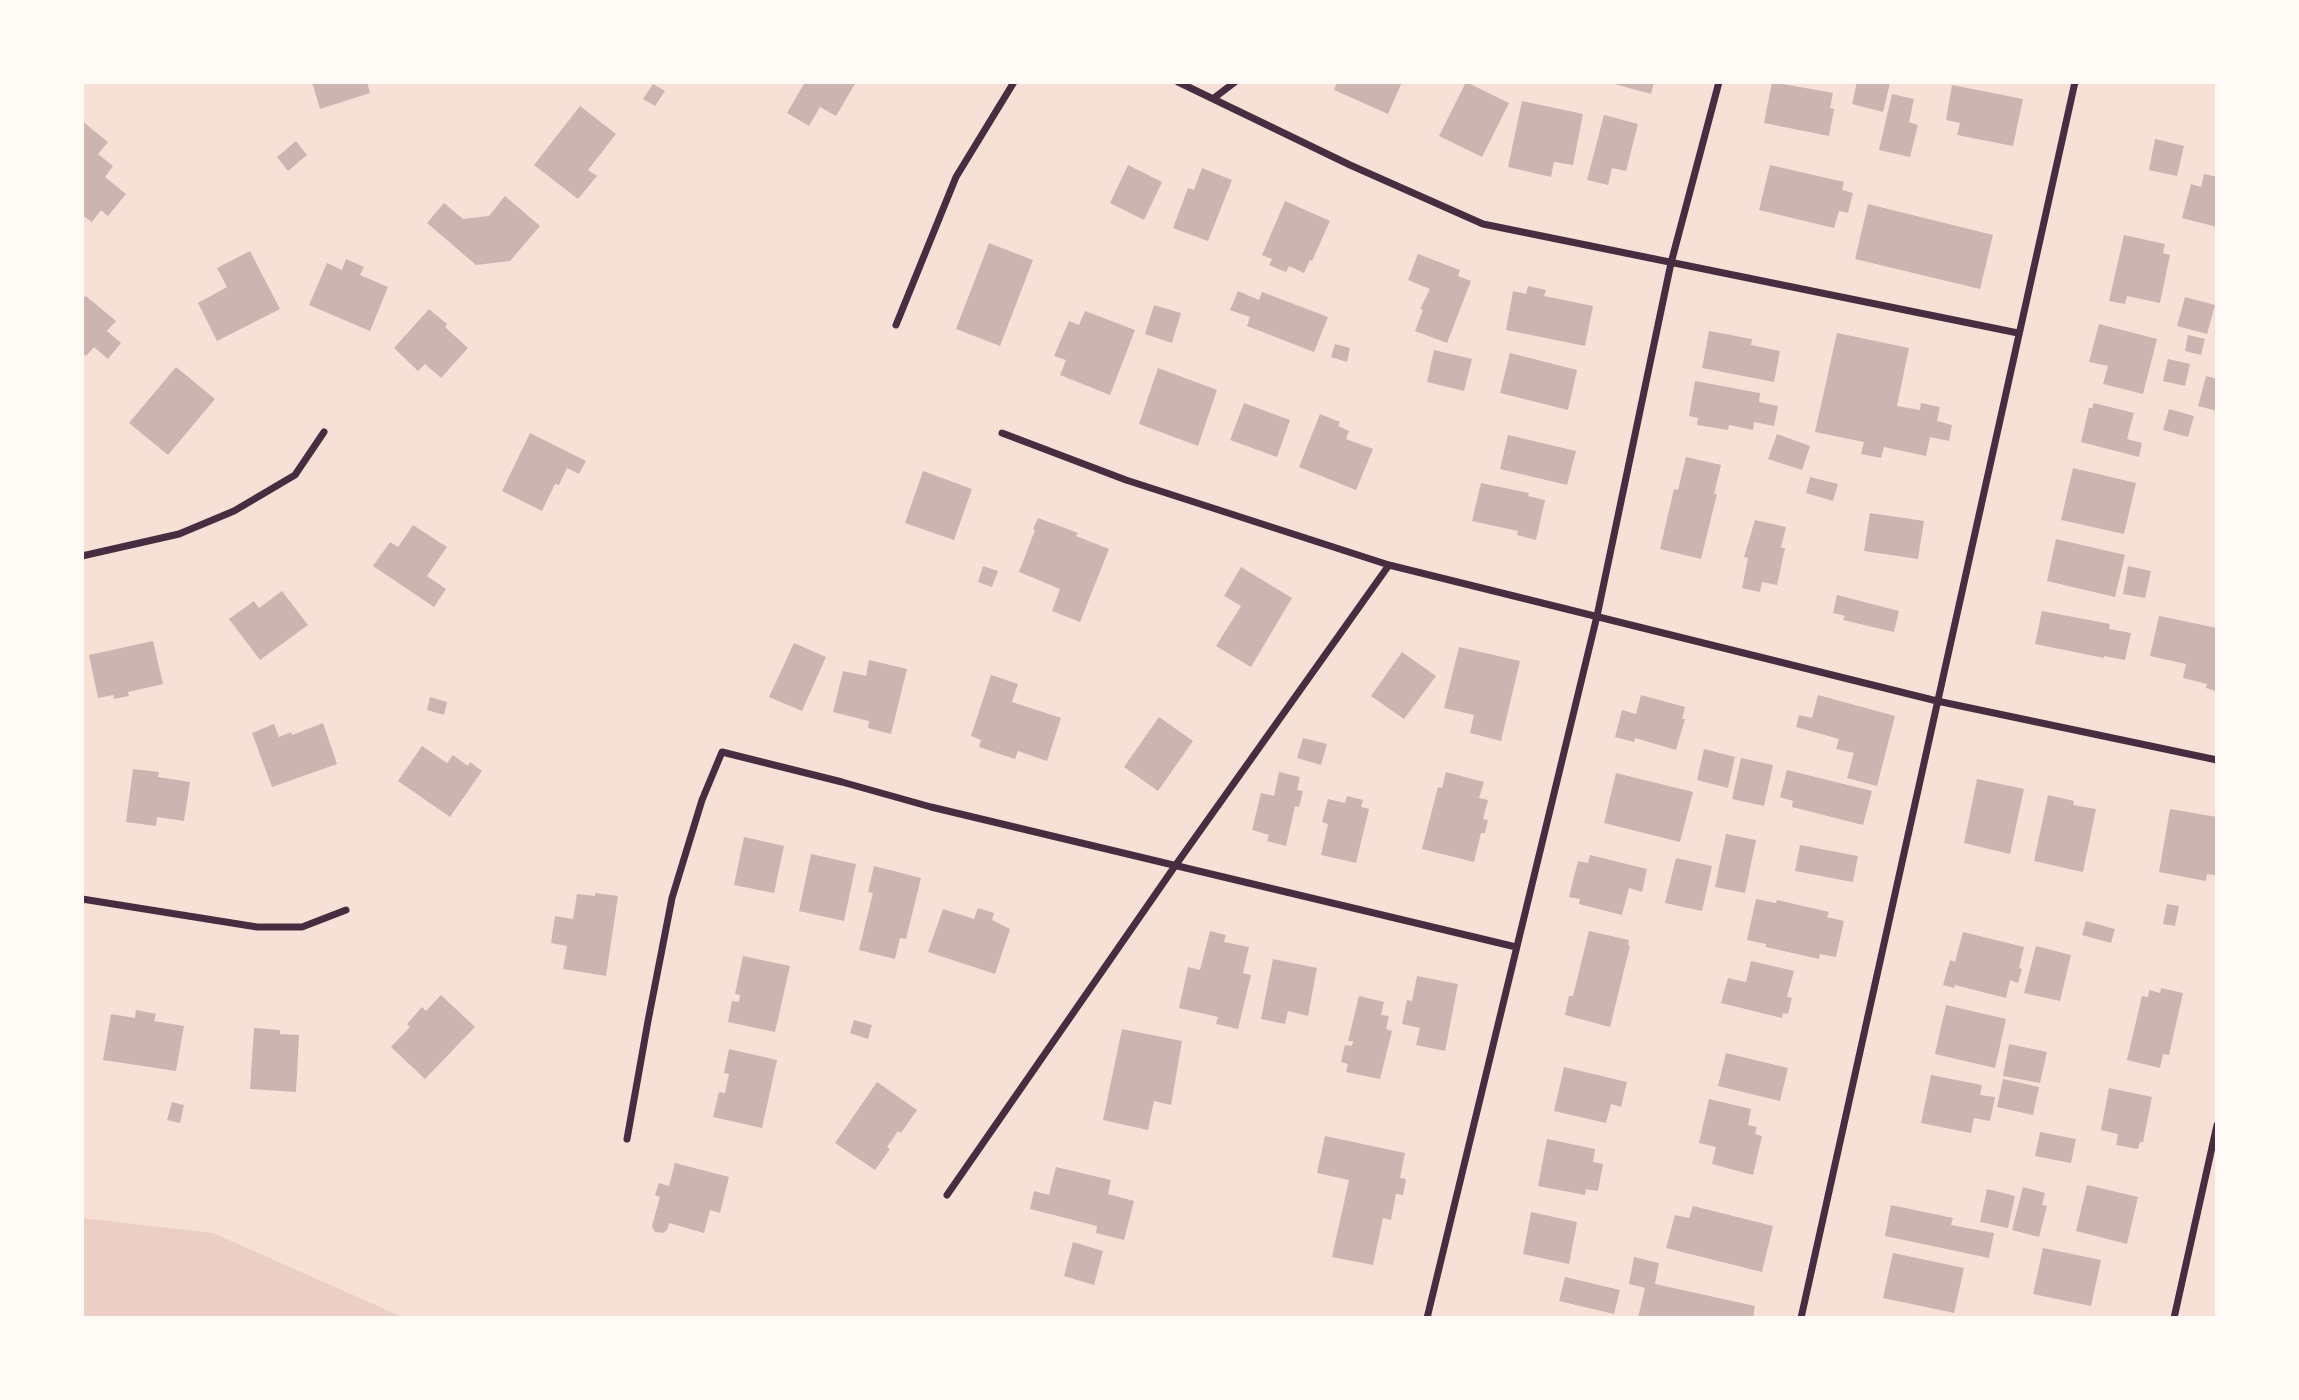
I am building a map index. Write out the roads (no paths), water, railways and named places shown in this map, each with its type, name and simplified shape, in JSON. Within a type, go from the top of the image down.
[{"type":"street","points":[[897,325],[956,177],[1014,82]]},
{"type":"street","points":[[1178,82],[1350,165],[1483,224],[2018,333]]},
{"type":"street","points":[[1214,98],[1235,82]]},
{"type":"street","points":[[1427,1318],[1597,616],[1671,263],[1719,82]]},
{"type":"street","points":[[1801,1318],[2075,82]]},
{"type":"street","points":[[82,556],[179,534],[233,511],[295,475],[324,432]]},
{"type":"street","points":[[1002,433],[1125,480],[1389,565],[1937,701],[2217,760]]},
{"type":"street","points":[[947,1195],[1175,866],[1389,565]]},
{"type":"street","points":[[627,1139],[672,898],[702,800],[722,752],[931,807],[1517,947]]},
{"type":"street","points":[[82,900],[257,927],[302,927],[346,910]]},
{"type":"street","points":[[2174,1318],[2217,1125]]}]
